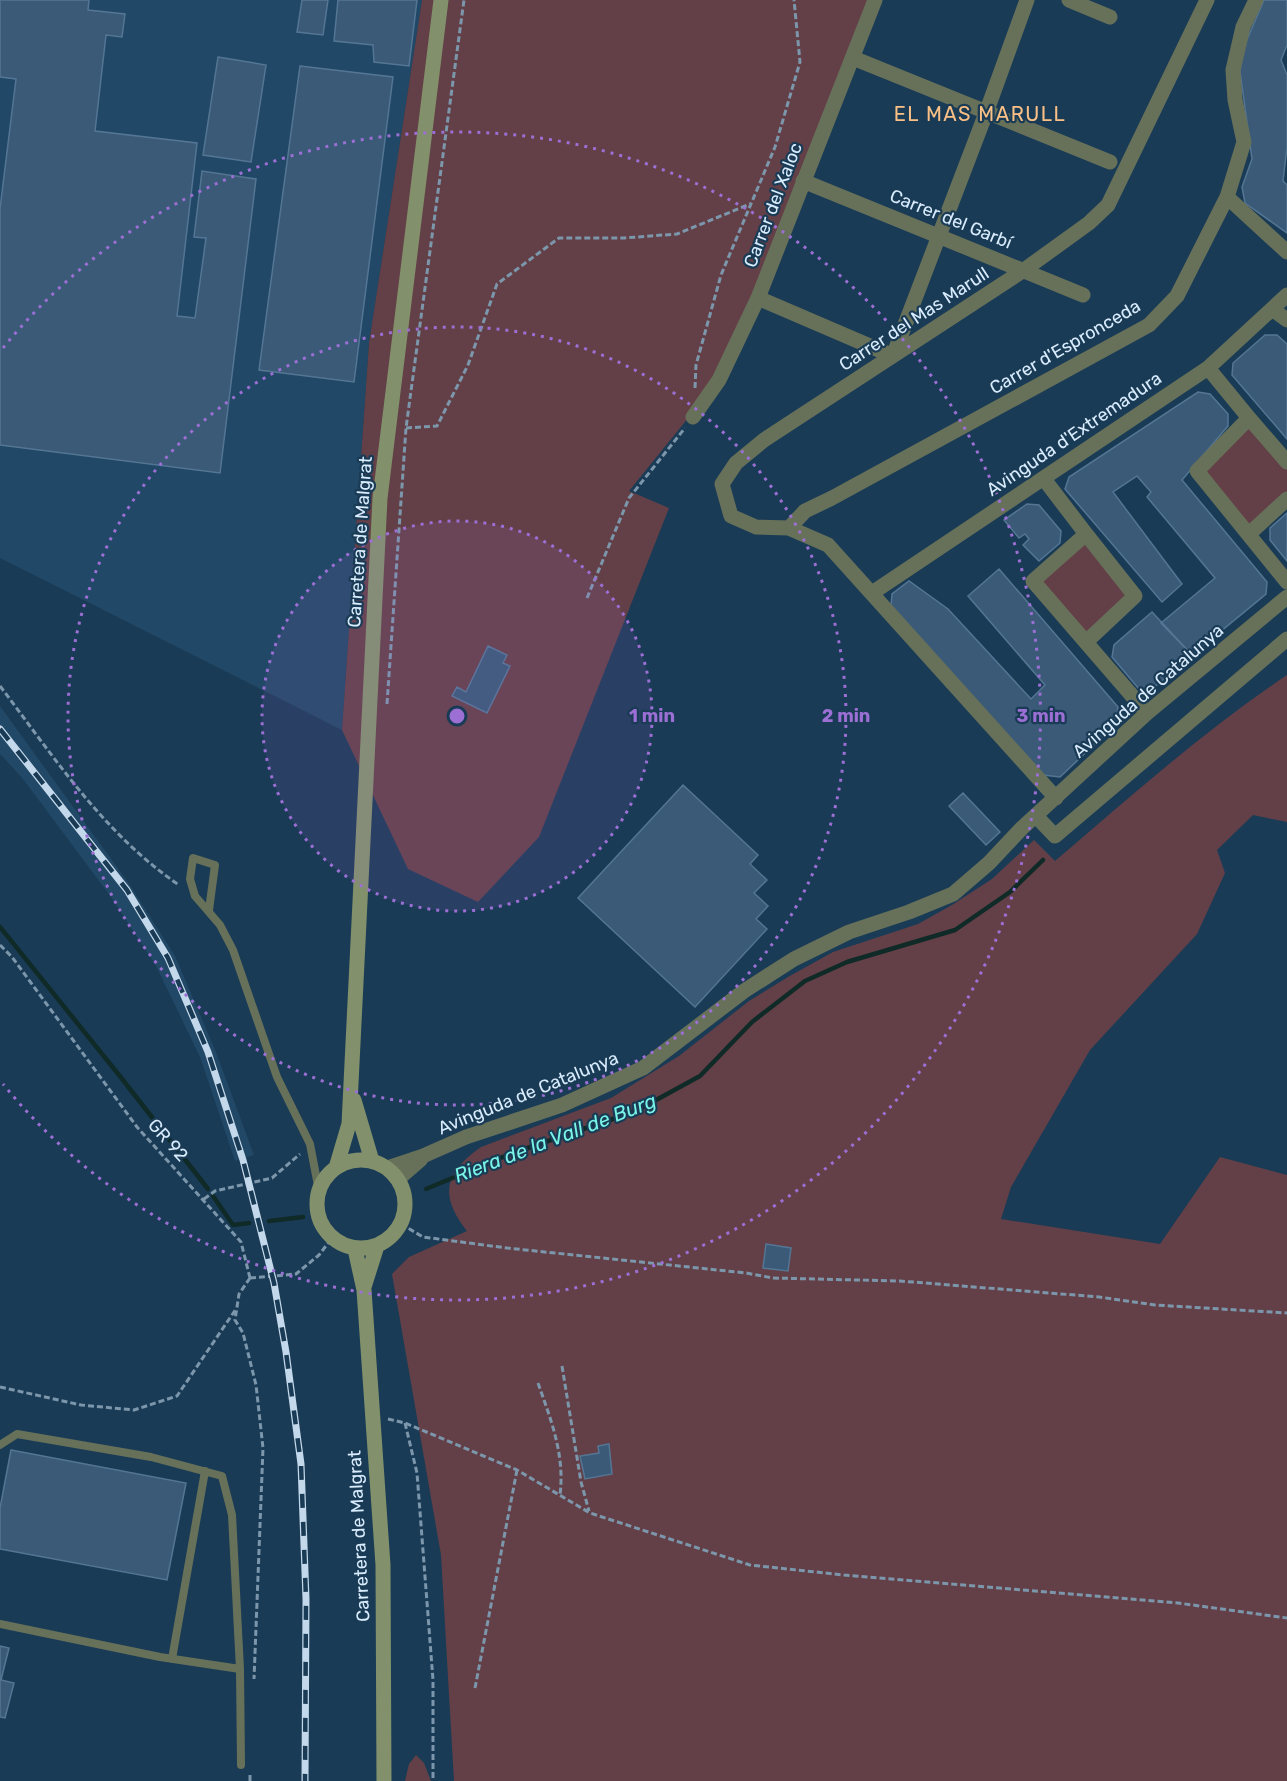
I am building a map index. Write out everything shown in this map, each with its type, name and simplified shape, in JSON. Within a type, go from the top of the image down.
[{"type":"street","name":"Carretera de Malgrat","points":[[336,1168],[349,1124],[379,506],[441,0]]},
{"type":"street","name":"Carrer del Xaloc","points":[[693,417],[719,380],[758,298],[875,0]]},
{"type":"street","points":[[758,298],[893,356],[1027,0]]},
{"type":"street","points":[[1070,0],[1110,17]]},
{"type":"street","name":"Carrer del Mas Marull","points":[[1056,798],[828,545],[789,528],[756,527],[731,516],[722,484],[736,462],[764,440],[1024,270],[1089,223],[1108,205],[1207,0]]},
{"type":"street","name":"Carrer d'Espronceda","points":[[789,528],[805,511],[1149,325],[1177,296],[1227,197],[1244,142],[1235,100],[1233,70],[1243,27],[1256,0]]},
{"type":"street","points":[[853,58],[1110,162]]},
{"type":"street","name":"Carrer del Garbí","points":[[803,181],[1083,296]]},
{"type":"street","points":[[1227,197],[1287,252]]},
{"type":"street","name":"Avinguda d'Extremadura","points":[[872,593],[1208,368],[1287,294]]},
{"type":"street","points":[[1272,309],[1287,320]]},
{"type":"street","points":[[1208,368],[1287,462]]},
{"type":"street","points":[[1249,418],[1197,471],[1287,582]]},
{"type":"street","points":[[1044,479],[1135,596],[1086,642]]},
{"type":"street","points":[[1249,534],[1287,499]]},
{"type":"street","points":[[1086,534],[1033,581],[1147,713]]},
{"type":"street","name":"Avinguda de Catalunya","points":[[387,1168],[423,1156],[466,1137],[562,1105],[643,1068],[744,991],[794,959],[849,932],[909,912],[953,894],[1147,713],[1287,597]]},
{"type":"street","points":[[1036,816],[1055,836],[1287,639]]},
{"type":"street","name":"Carretera de Malgrat","points":[[351,1089],[372,1161]]},
{"type":"street","name":"Avinguda de Catalunya","points":[[398,1179],[423,1156]]},
{"type":"street","points":[[351,1161],[372,1161],[387,1168],[398,1179],[405,1198],[406,1209],[401,1224],[391,1237],[377,1246],[355,1248],[342,1245],[332,1238],[322,1226],[318,1214],[319,1191],[326,1177],[336,1168],[351,1161]]},
{"type":"street","name":"Carretera de Malgrat","points":[[364,1290],[377,1246]]},
{"type":"street","name":"Carretera de Malgrat","points":[[355,1248],[364,1290],[383,1565],[384,1781]]},
{"type":"lane","points":[[209,910],[215,865],[193,858],[190,879],[195,896],[209,910],[233,950],[277,1077],[310,1144],[319,1191]]},
{"type":"lane","points":[[0,1445],[17,1434],[151,1457],[222,1476],[232,1515],[240,1669],[241,1766]]},
{"type":"lane","points":[[172,1659],[205,1471]]},
{"type":"lane","points":[[0,1624],[172,1659],[240,1669]]},
{"type":"path","points":[[386,713],[406,428],[464,0]]},
{"type":"path","points":[[587,598],[629,498],[693,417],[696,365],[721,275],[775,147],[800,63],[794,0]]},
{"type":"path","points":[[406,428],[437,426],[468,365],[497,284],[560,238],[624,238],[677,234],[750,204]]},
{"type":"path","points":[[0,686],[109,826],[156,869],[195,896]]},
{"type":"path","name":"GR 92","points":[[0,945],[12,957],[137,1126],[241,1242],[250,1278]]},
{"type":"path","points":[[204,1199],[215,1191],[272,1178],[310,1144]]},
{"type":"path","points":[[401,1224],[423,1236],[434,1238],[746,1273],[773,1278],[900,1281],[1099,1297],[1155,1305],[1287,1313]]},
{"type":"path","points":[[254,1686],[263,1448],[256,1385],[243,1333],[235,1320],[239,1294],[250,1278],[296,1274],[319,1255],[332,1238]]},
{"type":"path","points":[[0,1387],[81,1405],[134,1410],[177,1396],[237,1308]]},
{"type":"path","points":[[562,1366],[581,1482],[590,1513]]},
{"type":"path","points":[[538,1383],[555,1428],[562,1475],[560,1495]]},
{"type":"path","points":[[390,1419],[405,1423],[517,1470],[590,1513],[750,1565],[1178,1604],[1287,1618]]},
{"type":"path","points":[[405,1423],[417,1473],[434,1680],[433,1781]]},
{"type":"path","points":[[475,1688],[517,1470]]},
{"type":"path","points":[[250,1769],[250,1781]]},
{"type":"shaded area","points":[[0,0],[422,0],[369,343],[342,730],[0,558]]},
{"type":"shaded area","points":[[422,0],[875,0],[719,380],[629,491],[669,508],[539,837],[478,902],[408,869],[342,730],[369,343]]},
{"type":"shaded area","points":[[1249,418],[1287,462],[1287,499],[1249,534],[1197,471]]},
{"type":"shaded area","points":[[1086,534],[1137,594],[1086,642],[1037,577]]},
{"type":"shaded area","points":[[1287,675],[1287,822],[1253,815],[1217,850],[1225,873],[1197,934],[1090,1050],[1011,1187],[1001,1219],[1160,1244],[1220,1157],[1287,1175],[1287,1781],[454,1781],[441,1555],[392,1274],[409,1257],[467,1231],[452,1206],[449,1195],[453,1176],[459,1166],[481,1147],[611,1098],[679,1056],[749,1001],[833,952],[918,924],[952,905],[992,879],[1034,840],[1055,861],[1197,741]]},
{"type":"shaded area","points":[[0,706],[130,885],[175,956],[216,1052],[254,1155],[235,1161],[200,1057],[156,966],[111,897],[23,779],[0,754]]},
{"type":"shaded area","points":[[416,1755],[424,1763],[431,1781],[405,1781],[409,1764]]},
{"type":"building","points":[[0,0],[89,0],[88,10],[125,14],[122,37],[106,35],[95,131],[197,143],[177,316],[195,318],[206,238],[194,237],[202,171],[256,179],[220,473],[0,445],[0,209],[16,79],[0,77]]},
{"type":"building","points":[[302,0],[328,0],[323,35],[297,32]]},
{"type":"building","points":[[338,0],[417,0],[409,66],[374,62],[373,45],[334,41]]},
{"type":"building","points":[[1264,0],[1287,0],[1287,45],[1281,60],[1287,75],[1287,147],[1283,181],[1287,185],[1287,233],[1245,203],[1242,187],[1252,159],[1240,71],[1243,49]]},
{"type":"building","points":[[218,57],[266,65],[251,162],[203,155]]},
{"type":"building","points":[[300,66],[393,77],[354,382],[259,370]]},
{"type":"building","points":[[1265,335],[1277,335],[1287,344],[1287,439],[1232,375],[1233,363]]},
{"type":"building","points":[[1198,392],[1210,394],[1228,414],[1228,426],[1182,480],[1267,582],[1266,594],[1192,655],[1161,623],[1215,578],[1147,497],[1151,492],[1137,476],[1113,492],[1182,584],[1162,602],[1065,489],[1069,477]]},
{"type":"building","points":[[1027,504],[1039,505],[1061,531],[1060,543],[1039,561],[1023,545],[1029,539],[1025,534],[1019,538],[1004,520]]},
{"type":"building","points":[[1287,513],[1287,561],[1270,540],[1270,528]]},
{"type":"building","points":[[999,569],[1118,707],[1116,724],[1060,777],[1043,775],[891,606],[892,594],[909,581],[948,609],[1031,699],[1045,685],[968,596]]},
{"type":"building","points":[[1152,612],[1192,655],[1151,690],[1139,689],[1112,657],[1114,645]]},
{"type":"building","points":[[488,646],[507,655],[503,663],[510,666],[487,713],[452,696],[457,687],[466,692]]},
{"type":"building","points":[[683,785],[758,855],[750,864],[767,880],[754,893],[768,906],[756,919],[767,929],[695,1007],[578,898]]},
{"type":"building","points":[[963,793],[1000,832],[986,845],[949,806]]},
{"type":"building","points":[[766,1244],[791,1248],[788,1271],[763,1268]]},
{"type":"building","points":[[609,1444],[612,1474],[585,1479],[580,1456],[599,1453],[598,1446]]},
{"type":"building","points":[[11,1450],[186,1483],[167,1580],[0,1549],[0,1508]]},
{"type":"building","points":[[0,1646],[9,1648],[1,1680],[14,1683],[5,1718],[0,1717]]},
{"type":"waterway","name":"Riera de la Vall de Burg","points":[[426,1189],[510,1154],[636,1111],[700,1076],[752,1022],[805,981],[847,962],[955,930],[1010,892],[1043,860]]},
{"type":"waterway","name":"Riera de la Vall de Burg","points":[[0,927],[208,1189]]},
{"type":"waterway","name":"Riera de la Vall de Burg","points":[[213,1196],[233,1225],[249,1223]]},
{"type":"waterway","name":"Riera de la Vall de Burg","points":[[269,1221],[303,1217]]},
{"type":"railway","points":[[0,729],[127,890],[168,958],[208,1052],[243,1160],[274,1283],[301,1464],[306,1599],[305,1781]]},
{"type":"district","name":"EL MAS MARULL","points":[[980,114]]}]
